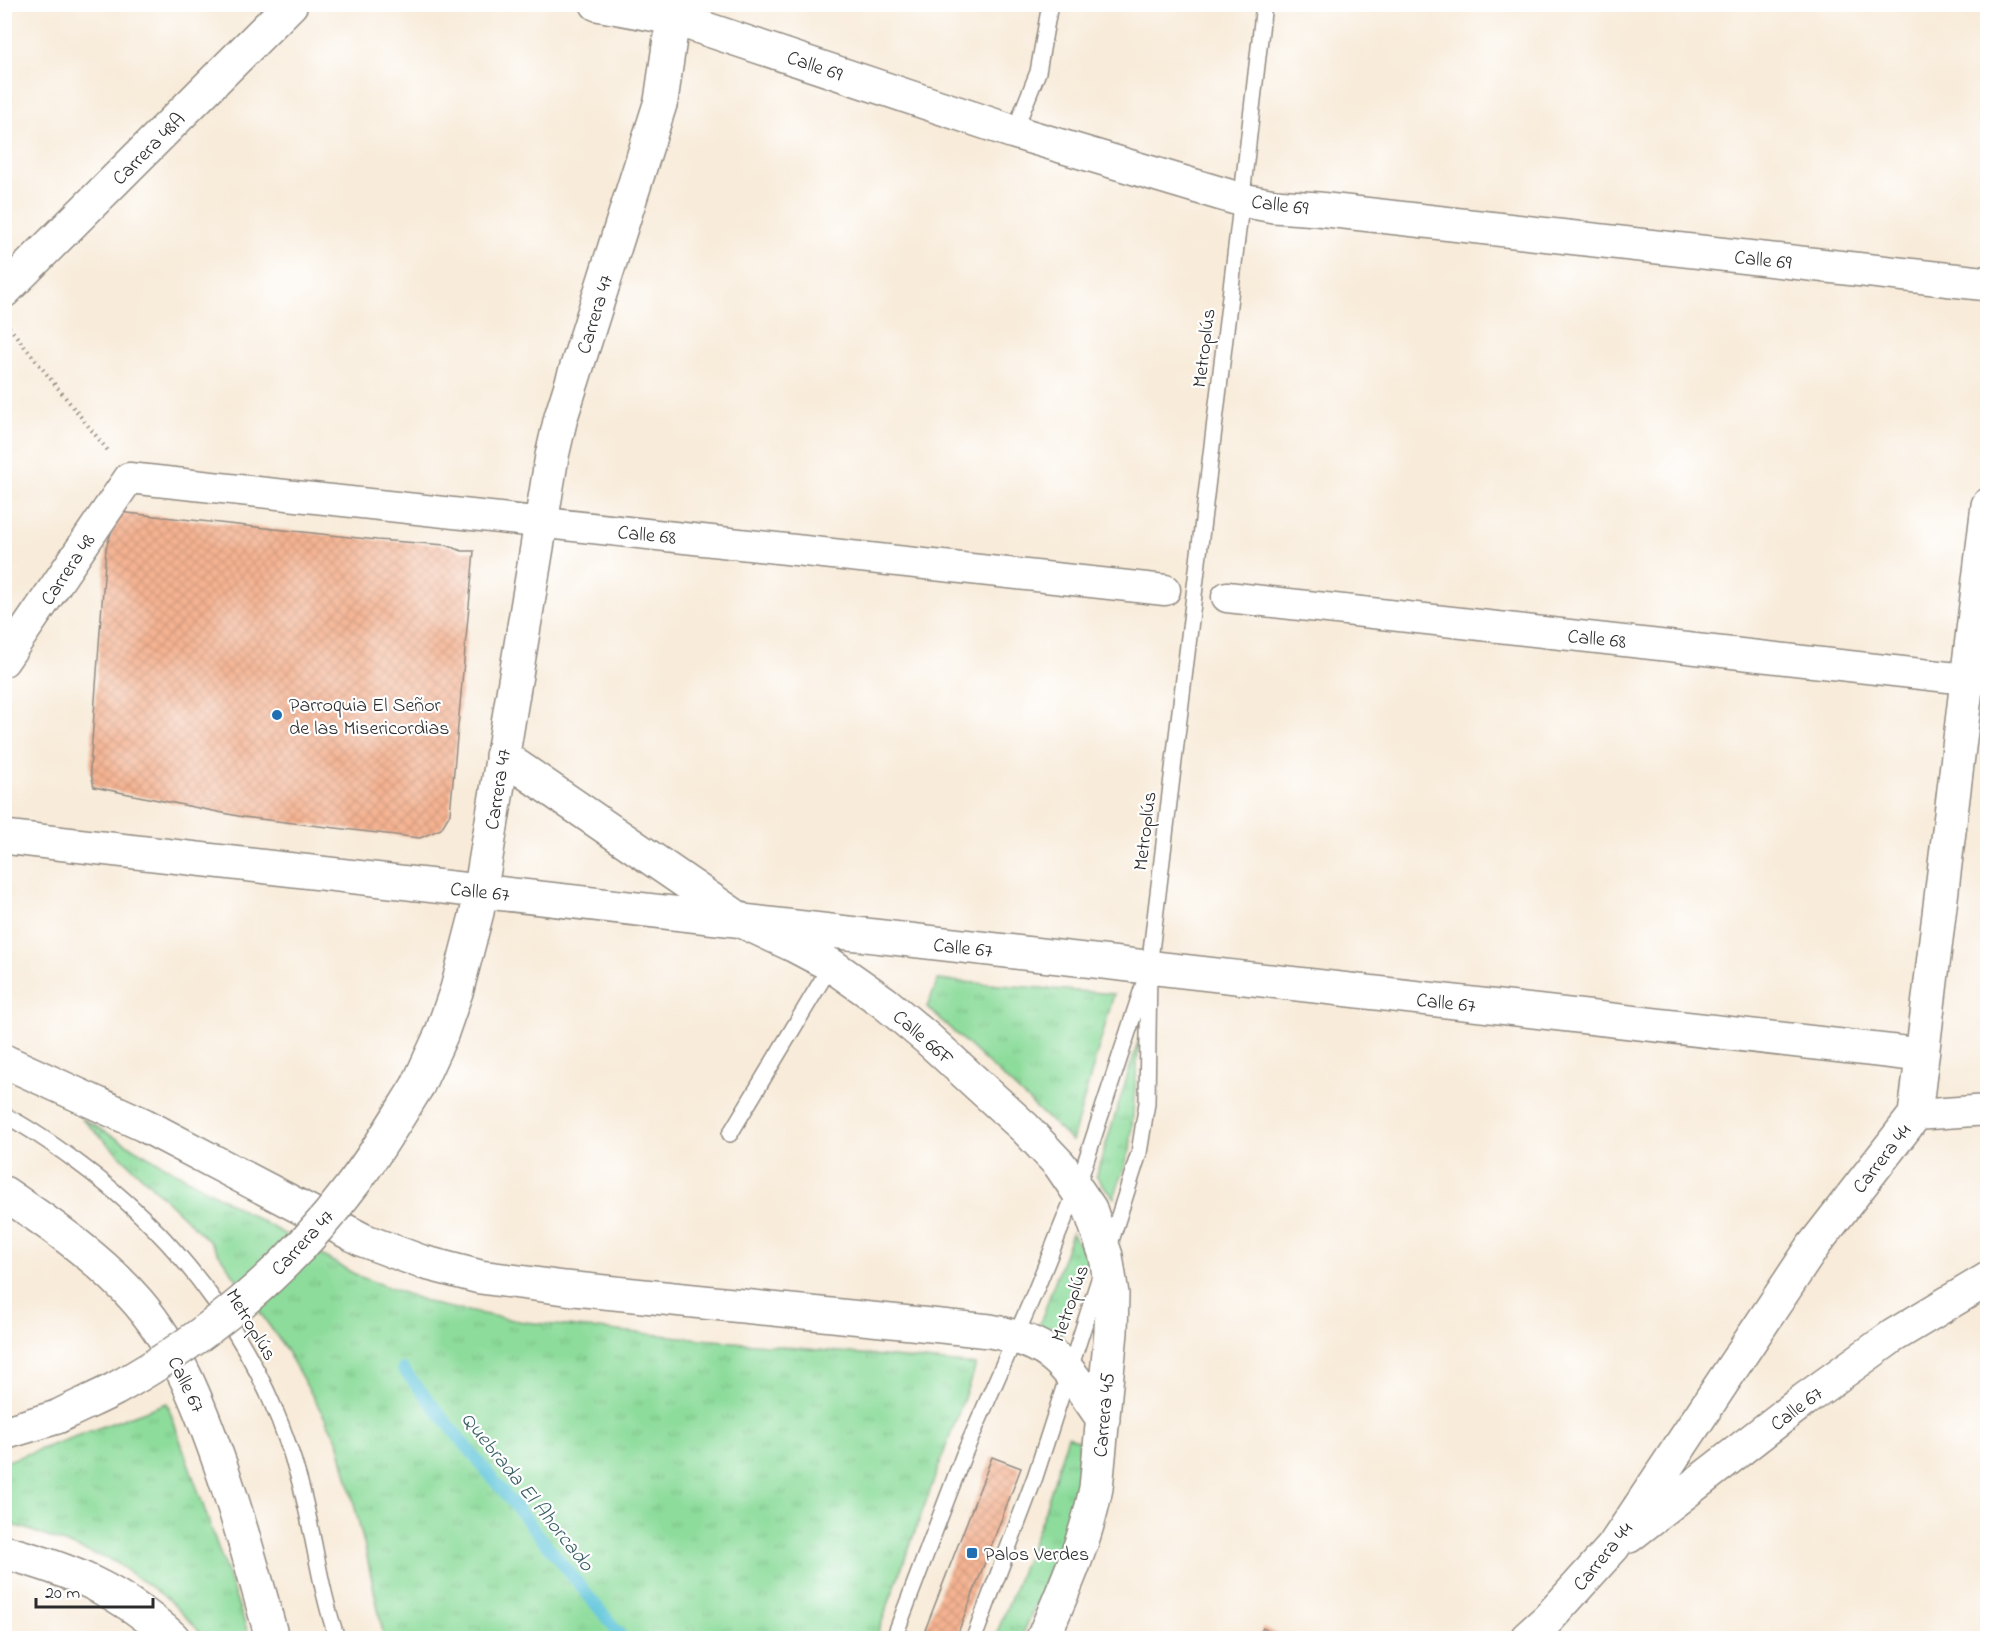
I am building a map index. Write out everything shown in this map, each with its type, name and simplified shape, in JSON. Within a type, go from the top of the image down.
[{"type":"street","name":"Carrera 48A","points":[[4,291],[291,4]]},
{"type":"street","name":"Calle 69","points":[[597,4],[673,11],[1014,132],[1242,200],[1274,206],[1988,284]]},
{"type":"street","name":"Carrera 47","points":[[4,1433],[57,1417],[114,1389],[167,1358],[218,1321],[265,1281],[309,1237],[350,1189],[386,1138],[418,1085],[441,1035],[457,988],[480,891],[539,522],[552,456],[561,417],[661,101],[673,11]]},
{"type":"street","name":"Calle 68","points":[[129,478],[1166,590]]},
{"type":"street","name":"Carrera 48","points":[[4,661],[129,478]]},
{"type":"street","name":"Carrera 44","points":[[1527,1638],[1548,1619],[1612,1547],[1814,1245],[1915,1115],[1988,504]]},
{"type":"street","name":"Calle 68","points":[[1227,597],[1966,679]]},
{"type":"street","points":[[502,756],[744,922]]},
{"type":"street","name":"Calle 67","points":[[4,837],[1921,1055]]},
{"type":"street","name":"Calle 66F","points":[[744,922],[831,965],[885,1003],[1025,1128],[1060,1165],[1077,1188]]},
{"type":"street","points":[[4,1061],[144,1125],[363,1240],[422,1262],[480,1277],[565,1288],[990,1331],[1016,1336],[1032,1341],[1049,1351],[1068,1370],[1103,1419]]},
{"type":"street","points":[[1915,1115],[1988,1110]]},
{"type":"street","name":"Carrera 45","points":[[1043,1638],[1084,1538],[1092,1511],[1111,1332],[1112,1294],[1106,1256],[1090,1209],[1077,1188]]},
{"type":"street","name":"Calle 67","points":[[4,1193],[100,1264],[140,1304],[164,1338],[203,1415],[239,1520],[272,1638]]},
{"type":"street","name":"Calle 67","points":[[1612,1547],[1669,1507],[1804,1400],[1884,1343],[1988,1280]]},
{"type":"street","points":[[4,1552],[86,1579],[127,1601],[173,1638]]},
{"type":"lane","points":[[1014,132],[1038,72],[1050,4]]},
{"type":"lane","name":"Metroplús","points":[[974,1638],[1035,1477],[1139,1153],[1147,1103],[1149,968],[1264,4]]},
{"type":"lane","points":[[730,1134],[831,965]]},
{"type":"lane","points":[[894,1638],[964,1454],[1077,1188],[1149,968]]},
{"type":"lane","name":"Metroplús","points":[[4,1115],[53,1145],[107,1184],[155,1228],[197,1275],[246,1350],[271,1400],[299,1479],[328,1612],[337,1638]]},
{"type":"path","points":[[4,321],[129,478]]},
{"type":"green space","points":[[938,980],[1114,994],[1072,1141],[927,1007]]},
{"type":"green space","points":[[1139,1039],[1130,1150],[1114,1198],[1096,1176]]},
{"type":"green space","points":[[81,1118],[358,1276],[436,1305],[524,1322],[976,1365],[876,1638],[384,1638],[365,1547],[338,1441],[285,1348],[212,1244]]},
{"type":"green space","points":[[1072,1233],[1088,1259],[1059,1340],[1038,1329]]},
{"type":"green space","points":[[167,1403],[250,1638],[206,1638],[168,1599],[115,1562],[24,1528],[5,1524],[5,1462]]},
{"type":"green space","points":[[1068,1436],[1079,1441],[1077,1498],[1021,1638],[995,1638],[1044,1513]]},
{"type":"building","name":"Parroquia El Señor de las Misericordias","points":[[118,512],[377,540],[446,545],[462,551],[474,551],[450,814],[441,829],[420,838],[243,817],[94,787],[90,769],[106,548]]},
{"type":"building","name":"Palos Verdes","points":[[992,1457],[1021,1468],[956,1638],[922,1638]]},
{"type":"building","points":[[1263,1628],[1287,1638],[1258,1638]]},
{"type":"waterway","name":"Quebrada El Ahorcado","points":[[403,1369],[623,1638]]},
{"type":"place","name":"Parroquia El Señor de las Misericordias","points":[[277,715]]},
{"type":"place","name":"Palos Verdes","points":[[972,1553]]}]
